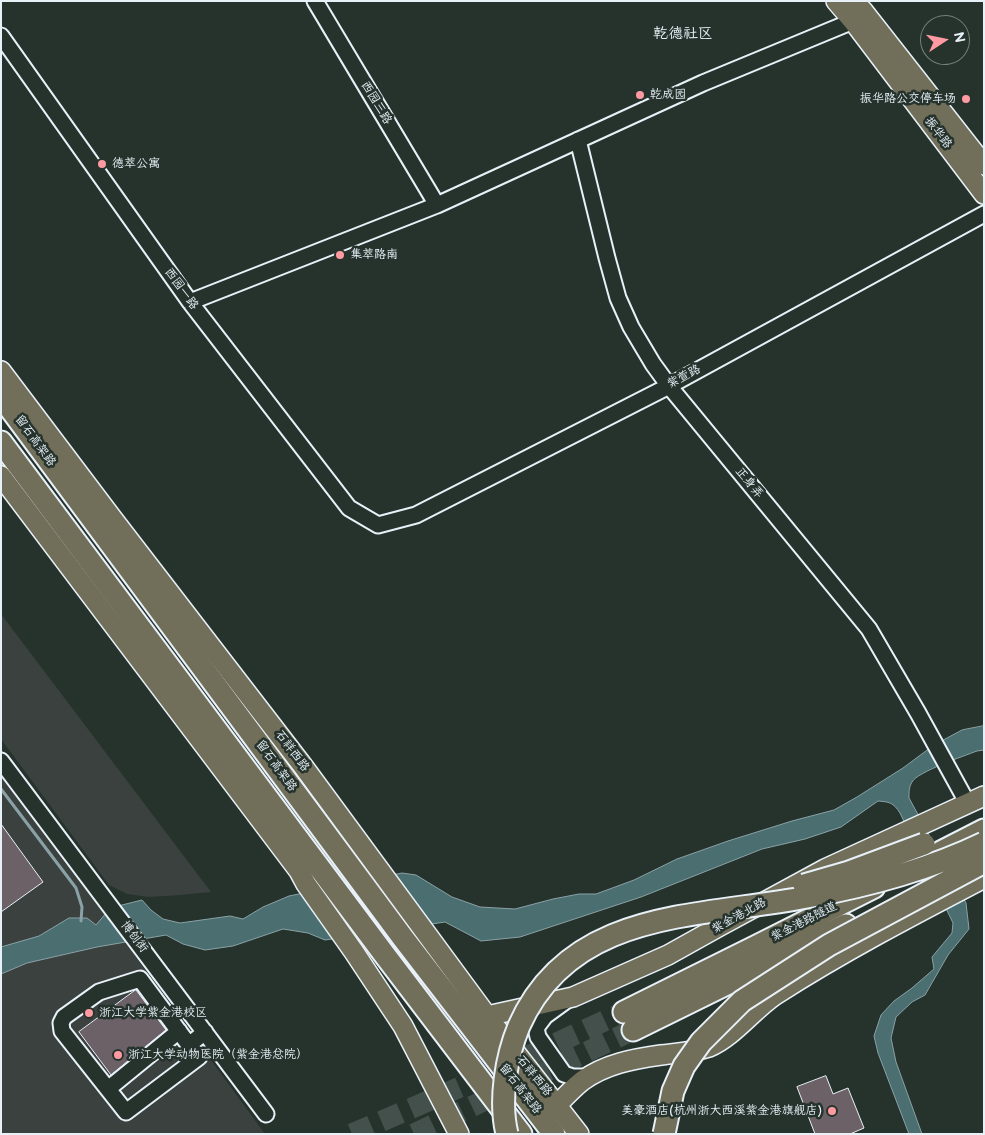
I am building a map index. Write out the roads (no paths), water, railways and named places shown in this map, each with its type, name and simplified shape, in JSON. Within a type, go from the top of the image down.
[{"type":"highway","name":"留石高架路","points":[[1,396],[352,870],[554,1134]]},
{"type":"highway","name":"留石高架路","points":[[1,442],[521,1134]]},
{"type":"highway","points":[[689,915],[850,872],[924,844],[984,818]]},
{"type":"highway","name":"紫金港路隧道","points":[[984,830],[809,920],[628,1021],[830,933],[984,854]]},
{"type":"highway","points":[[507,1134],[504,1104],[505,1082],[514,1036],[532,1000],[563,965],[581,951],[598,941],[634,927],[660,920],[804,898],[871,884],[940,861],[984,843]]},
{"type":"highway","points":[[664,1134],[673,1091],[684,1066],[701,1042],[742,1001],[830,945],[984,862]]},
{"type":"main road","name":"振华路","points":[[836,1],[857,11],[984,165]]},
{"type":"main road","name":"振华路","points":[[857,11],[984,194]]},
{"type":"main road","name":"石祥西路","points":[[1,372],[303,766],[487,1016],[579,1134]]},
{"type":"main road","points":[[1,476],[299,871],[403,1026],[459,1134]]},
{"type":"main road","name":"紫金港北路","points":[[487,1016],[573,997],[668,955],[825,869],[976,800]]},
{"type":"main road","points":[[558,1105],[582,1081],[609,1066],[638,1058],[687,1052],[710,1046],[725,1037],[773,997],[799,980],[893,925],[984,878]]},
{"type":"street","name":"西园三路","points":[[315,1],[436,205]]},
{"type":"street","points":[[190,302],[436,205],[857,11]]},
{"type":"street","name":"西园一路","points":[[1,36],[190,302],[349,508],[378,525]]},
{"type":"street","name":"正身弄","points":[[578,140],[618,298],[653,364],[869,629],[947,767],[976,800]]},
{"type":"street","name":"紫萱路","points":[[378,525],[416,515],[669,386],[984,214]]},
{"type":"street","name":"博创街","points":[[1,761],[266,1114]]},
{"type":"street","points":[[140,979],[179,1031],[199,1057],[126,1112],[62,1031],[62,1024],[64,1017],[99,992],[140,979]]},
{"type":"street","points":[[573,997],[545,1016],[536,1028],[538,1038],[564,1074],[573,1077],[590,1077]]},
{"type":"street","points":[[108,1088],[179,1031]]},
{"type":"street","points":[[189,1045],[205,1032]]},
{"type":"water","points":[[984,726],[984,750],[931,769],[916,778],[909,790],[909,798],[966,903],[969,929],[948,955],[925,995],[912,1002],[896,1017],[891,1038],[896,1062],[922,1134],[909,1134],[878,1053],[874,1036],[881,1015],[894,1001],[934,969],[932,957],[952,933],[953,923],[900,813],[893,805],[885,802],[878,801],[841,827],[805,839],[762,849],[641,897],[520,937],[481,941],[445,922],[325,940],[308,933],[283,929],[233,946],[205,950],[183,944],[166,935],[97,947],[27,963],[1,974],[1,947],[39,936],[69,918],[87,918],[96,925],[107,912],[122,905],[142,900],[163,919],[180,923],[230,916],[243,919],[263,907],[289,896],[402,873],[416,875],[452,897],[480,907],[515,909],[579,894],[596,894],[634,880],[677,859],[728,841],[834,810],[903,768],[934,745],[962,730]]},
{"type":"waterway","points":[[1,789],[76,888],[82,907],[81,921]]},
{"type":"tunnel","points":[[352,1134],[465,1085],[624,1012]]},
{"type":"tunnel","points":[[414,1134],[633,1030]]},
{"type":"place","name":"乾成园","points":[[640,95]]},
{"type":"place","name":"振华路公交停车场","points":[[966,99]]},
{"type":"place","name":"德萃公寓","points":[[102,164]]},
{"type":"place","name":"集萃路南","points":[[340,255]]},
{"type":"place","name":"浙江大学紫金港校区","points":[[89,1013]]},
{"type":"place","name":"浙江大学动物医院（紫金港总院）","points":[[118,1055]]},
{"type":"place","name":"美豪酒店(杭州浙大西溪紫金港旗舰店)","points":[[832,1111]]},
{"type":"district","name":"乾德社区","points":[[683,34]]}]
